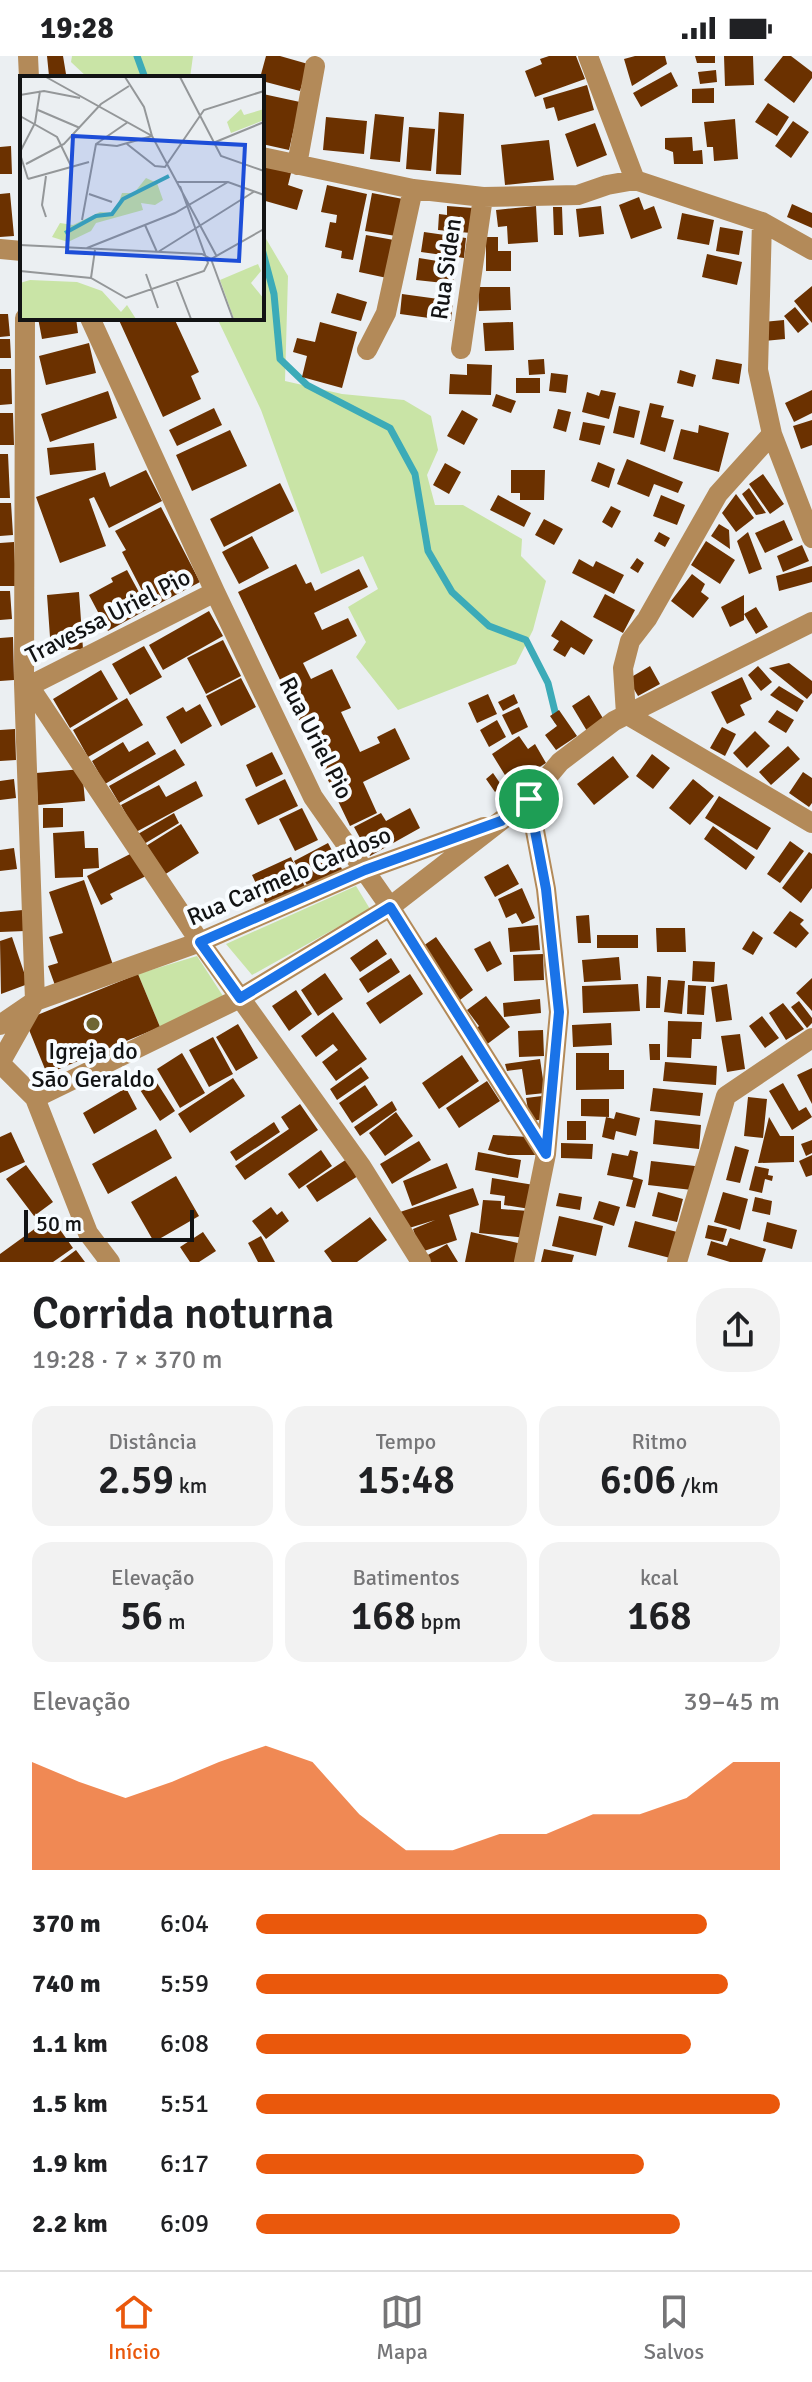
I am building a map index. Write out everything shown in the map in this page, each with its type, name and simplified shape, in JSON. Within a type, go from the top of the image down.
[{"type":"street","points":[[28,56],[29,76]]},
{"type":"street","points":[[591,57],[635,180]]},
{"type":"street","points":[[297,165],[315,66]]},
{"type":"street","points":[[264,157],[413,189],[483,197],[578,195],[635,180],[762,222],[812,250]]},
{"type":"street","points":[[367,350],[386,313],[413,189]]},
{"type":"street","name":"Rua Siden","points":[[461,349],[483,197]]},
{"type":"street","points":[[762,222],[758,370],[772,434],[812,538]]},
{"type":"street","points":[[0,249],[20,251]]},
{"type":"street","points":[[25,320],[27,685],[35,1001],[0,1063],[35,1098],[88,1233],[110,1262]]},
{"type":"street","name":"Rua Uriel Pio","points":[[91,320],[313,797],[390,907],[546,1154]]},
{"type":"street","points":[[626,714],[623,668],[630,641],[647,619],[718,494],[772,434]]},
{"type":"street","name":"Travessa Uriel Pio","points":[[27,685],[215,592]]},
{"type":"street","points":[[35,1098],[240,998],[390,907],[529,799],[560,762],[626,714],[812,622]]},
{"type":"street","points":[[27,685],[200,942],[361,1166],[421,1262]]},
{"type":"street","points":[[626,714],[812,823]]},
{"type":"street","points":[[524,1262],[546,1154],[559,1012],[546,889],[529,799]]},
{"type":"street","name":"Rua Carmelo Cardoso","points":[[0,1025],[35,1001],[200,942],[365,870],[501,821]]},
{"type":"street","points":[[677,1262],[726,1096],[811,1041]]},
{"type":"green space","points":[[72,56],[193,56],[190,76],[86,76],[71,62]]},
{"type":"green space","points":[[264,235],[288,276],[285,381],[342,394],[404,400],[431,416],[438,450],[427,475],[435,505],[463,505],[522,539],[521,556],[546,581],[533,630],[516,664],[398,710],[356,657],[366,642],[348,607],[378,589],[363,556],[321,574],[261,410],[218,320],[264,320]]},
{"type":"green space","points":[[356,886],[370,909],[252,975],[226,944]]},
{"type":"green space","points":[[197,956],[223,996],[160,1027],[138,974]]},
{"type":"building","points":[[47,56],[63,56],[66,74],[49,76]]},
{"type":"building","points":[[266,56],[280,56],[308,64],[300,91],[264,82],[264,76],[261,76]]},
{"type":"building","points":[[576,56],[585,79],[535,97],[525,71],[542,64],[540,59]]},
{"type":"building","points":[[665,56],[667,64],[632,86],[624,59]]},
{"type":"building","points":[[695,56],[715,56],[715,63],[697,63]]},
{"type":"building","points":[[724,56],[753,56],[754,85],[725,86]]},
{"type":"building","points":[[783,56],[791,56],[812,72],[812,78],[794,103],[764,80]]},
{"type":"building","points":[[716,70],[717,82],[700,84],[698,72]]},
{"type":"building","points":[[671,72],[678,86],[641,107],[633,93]]},
{"type":"building","points":[[587,85],[594,110],[558,121],[554,107],[546,109],[543,98]]},
{"type":"building","points":[[714,88],[714,103],[692,103],[692,89]]},
{"type":"building","points":[[264,94],[300,102],[289,150],[264,144]]},
{"type":"building","points":[[768,103],[789,117],[777,136],[755,122]]},
{"type":"building","points":[[439,112],[464,114],[461,175],[436,174]]},
{"type":"building","points":[[375,114],[404,117],[400,162],[370,159]]},
{"type":"building","points":[[326,117],[367,121],[364,154],[323,150]]},
{"type":"building","points":[[735,119],[738,159],[714,161],[713,147],[707,147],[704,122]]},
{"type":"building","points":[[793,121],[809,132],[791,158],[775,146]]},
{"type":"building","points":[[595,123],[607,155],[577,167],[565,134]]},
{"type":"building","points":[[409,127],[435,129],[431,171],[406,169]]},
{"type":"building","points":[[692,137],[693,151],[702,150],[703,164],[674,164],[673,152],[665,149],[665,138]]},
{"type":"building","points":[[549,140],[554,180],[505,185],[501,145]]},
{"type":"building","points":[[11,146],[12,174],[0,174],[0,147]]},
{"type":"building","points":[[264,166],[291,173],[288,185],[303,190],[297,210],[264,201]]},
{"type":"building","points":[[327,185],[367,194],[353,260],[341,258],[342,251],[325,247],[330,222],[336,223],[337,215],[321,212]]},
{"type":"building","points":[[10,193],[14,236],[0,237],[0,194]]},
{"type":"building","points":[[372,193],[403,199],[396,236],[365,231]]},
{"type":"building","points":[[639,197],[644,210],[654,206],[662,228],[631,239],[619,205]]},
{"type":"building","points":[[792,204],[812,213],[812,228],[787,217]]},
{"type":"building","points":[[447,206],[473,208],[471,233],[438,230],[439,214],[447,215]]},
{"type":"building","points":[[536,206],[538,242],[508,244],[507,226],[498,227],[496,210]]},
{"type":"building","points":[[601,206],[604,234],[579,237],[576,209]]},
{"type":"building","points":[[553,207],[562,207],[563,235],[554,235]]},
{"type":"building","points":[[682,213],[714,220],[709,245],[677,239]]},
{"type":"building","points":[[720,227],[743,231],[739,255],[716,251]]},
{"type":"building","points":[[424,232],[466,238],[464,258],[421,252]]},
{"type":"building","points":[[366,235],[394,240],[387,278],[359,272]]},
{"type":"building","points":[[486,237],[498,237],[498,251],[511,251],[511,271],[486,271]]},
{"type":"building","points":[[707,254],[742,262],[737,285],[702,277]]},
{"type":"building","points":[[419,258],[456,264],[453,284],[416,280]]},
{"type":"building","points":[[812,286],[812,323],[794,301]]},
{"type":"building","points":[[478,287],[510,287],[511,310],[479,311]]},
{"type":"building","points":[[337,293],[367,302],[361,321],[331,313]]},
{"type":"building","points":[[402,294],[453,301],[451,321],[400,314]]},
{"type":"building","points":[[795,307],[809,324],[798,333],[784,316]]},
{"type":"building","points":[[0,314],[8,314],[10,336],[0,337]]},
{"type":"building","points":[[38,320],[76,320],[78,333],[42,339]]},
{"type":"building","points":[[119,320],[175,320],[199,372],[191,376],[201,399],[163,417]]},
{"type":"building","points":[[784,320],[785,339],[764,341],[763,322]]},
{"type":"building","points":[[320,322],[357,332],[342,388],[302,377],[307,356],[293,352],[297,338],[315,342]]},
{"type":"building","points":[[513,322],[514,350],[485,351],[483,323]]},
{"type":"building","points":[[0,339],[10,339],[11,358],[0,358]]},
{"type":"building","points":[[89,343],[96,373],[46,385],[39,356]]},
{"type":"building","points":[[544,359],[545,374],[529,375],[528,360]]},
{"type":"building","points":[[716,359],[742,364],[739,384],[712,379]]},
{"type":"building","points":[[467,364],[492,365],[491,395],[449,394],[450,374],[467,375]]},
{"type":"building","points":[[0,369],[11,369],[12,404],[0,405]]},
{"type":"building","points":[[680,370],[696,375],[693,387],[677,383]]},
{"type":"building","points":[[551,373],[568,375],[566,393],[549,391]]},
{"type":"building","points":[[516,378],[540,378],[540,393],[516,393]]},
{"type":"building","points":[[601,390],[616,393],[609,419],[582,412],[587,392],[599,396]]},
{"type":"building","points":[[812,390],[812,413],[794,422],[785,403]]},
{"type":"building","points":[[108,391],[117,418],[50,442],[41,414]]},
{"type":"building","points":[[496,394],[516,401],[511,413],[492,406]]},
{"type":"building","points":[[650,403],[664,406],[661,417],[674,420],[665,452],[640,444]]},
{"type":"building","points":[[619,406],[640,411],[634,438],[613,433]]},
{"type":"building","points":[[214,408],[222,425],[177,446],[169,430]]},
{"type":"building","points":[[558,409],[571,412],[566,432],[553,428]]},
{"type":"building","points":[[462,410],[478,419],[464,445],[447,436]]},
{"type":"building","points":[[0,413],[13,413],[14,445],[0,445]]},
{"type":"building","points":[[812,420],[812,445],[801,449],[793,426]]},
{"type":"building","points":[[583,422],[605,426],[600,445],[579,440]]},
{"type":"building","points":[[699,425],[729,433],[719,472],[673,459],[681,429],[698,433]]},
{"type":"building","points":[[230,430],[247,466],[192,491],[176,455]]},
{"type":"building","points":[[94,443],[96,470],[50,475],[47,448]]},
{"type":"building","points":[[0,454],[8,454],[10,498],[0,498]]},
{"type":"building","points":[[627,459],[683,482],[678,493],[654,484],[649,497],[617,484]]},
{"type":"building","points":[[598,462],[615,469],[609,488],[591,481]]},
{"type":"building","points":[[445,463],[461,472],[449,494],[433,485]]},
{"type":"building","points":[[146,470],[162,501],[109,528],[94,497],[89,499],[106,546],[60,563],[36,497],[105,472],[110,487]]},
{"type":"building","points":[[511,470],[545,470],[544,500],[520,500],[520,493],[511,493]]},
{"type":"building","points":[[763,474],[784,504],[770,514],[749,484]]},
{"type":"building","points":[[280,483],[294,511],[224,547],[210,519]]},
{"type":"building","points":[[749,488],[766,513],[756,515],[742,494]]},
{"type":"building","points":[[736,494],[754,518],[736,532],[722,513]]},
{"type":"building","points":[[498,495],[531,513],[524,527],[490,510]]},
{"type":"building","points":[[661,495],[685,505],[677,525],[653,516]]},
{"type":"building","points":[[0,503],[11,503],[13,535],[0,536]]},
{"type":"building","points":[[611,506],[621,511],[612,528],[602,522]]},
{"type":"building","points":[[161,507],[200,582],[151,608],[122,552],[126,550],[115,531]]},
{"type":"building","points":[[544,519],[563,529],[554,545],[535,535]]},
{"type":"building","points":[[784,520],[793,540],[765,553],[755,533]]},
{"type":"building","points":[[719,524],[729,530],[730,549],[711,536]]},
{"type":"building","points":[[659,532],[670,538],[665,547],[654,541]]},
{"type":"building","points":[[748,532],[762,569],[749,574],[737,541]]},
{"type":"building","points":[[252,536],[269,568],[239,584],[222,552]]},
{"type":"building","points":[[706,541],[735,560],[720,584],[691,565]]},
{"type":"building","points":[[14,542],[16,586],[0,586],[0,543]]},
{"type":"building","points":[[802,545],[809,561],[783,572],[777,556]]},
{"type":"building","points":[[637,558],[644,563],[638,573],[630,568]]},
{"type":"building","points":[[579,559],[593,567],[596,561],[624,575],[614,594],[572,573]]},
{"type":"building","points":[[296,564],[306,584],[311,582],[315,591],[359,569],[368,587],[314,613],[322,630],[348,618],[357,636],[303,663],[311,679],[332,669],[351,708],[341,712],[360,752],[380,743],[377,737],[395,728],[410,759],[363,782],[377,813],[350,826],[238,592]]},
{"type":"building","points":[[812,566],[812,582],[779,591],[776,576]]},
{"type":"building","points":[[127,570],[148,609],[108,631],[89,595]]},
{"type":"building","points":[[692,574],[705,584],[701,592],[709,598],[693,618],[671,601]]},
{"type":"building","points":[[0,591],[10,591],[12,619],[0,620]]},
{"type":"building","points":[[79,592],[83,649],[51,651],[47,595]]},
{"type":"building","points":[[605,594],[635,610],[623,633],[593,617]]},
{"type":"building","points":[[744,595],[744,620],[730,627],[721,607]]},
{"type":"building","points":[[756,607],[768,627],[756,634],[744,614]]},
{"type":"building","points":[[209,611],[223,636],[163,670],[149,645]]},
{"type":"building","points":[[561,620],[593,640],[584,655],[571,647],[565,657],[553,650],[559,641],[551,636]]},
{"type":"building","points":[[13,637],[14,680],[0,681],[0,638]]},
{"type":"building","points":[[223,640],[241,676],[206,694],[187,658]]},
{"type":"building","points":[[144,646],[162,677],[130,695],[112,664]]},
{"type":"building","points":[[789,663],[812,681],[812,693],[807,699],[769,668]]},
{"type":"building","points":[[650,666],[660,684],[638,696],[628,679]]},
{"type":"building","points":[[758,666],[772,682],[761,691],[748,675]]},
{"type":"building","points":[[101,670],[118,699],[70,728],[53,699]]},
{"type":"building","points":[[742,677],[752,699],[740,705],[745,715],[727,724],[711,692]]},
{"type":"building","points":[[241,678],[256,707],[221,726],[206,696]]},
{"type":"building","points":[[779,686],[804,701],[797,712],[770,695]]},
{"type":"building","points":[[488,694],[497,714],[477,723],[468,703]]},
{"type":"building","points":[[514,694],[518,703],[503,711],[498,702]]},
{"type":"building","points":[[589,695],[604,720],[587,731],[572,706]]},
{"type":"building","points":[[127,698],[143,725],[88,757],[73,730]]},
{"type":"building","points":[[200,704],[212,726],[181,744],[166,717],[183,707],[186,712]]},
{"type":"building","points":[[519,707],[528,727],[512,735],[502,715]]},
{"type":"building","points":[[559,710],[577,736],[556,750],[545,735],[557,726],[550,716]]},
{"type":"building","points":[[777,710],[794,720],[786,733],[768,722]]},
{"type":"building","points":[[497,720],[506,737],[489,747],[480,730]]},
{"type":"building","points":[[722,727],[736,734],[725,756],[710,748]]},
{"type":"building","points":[[15,729],[16,760],[0,761],[0,730]]},
{"type":"building","points":[[755,731],[770,746],[747,768],[733,753]]},
{"type":"building","points":[[519,736],[528,749],[535,744],[546,763],[511,785],[492,754]]},
{"type":"building","points":[[148,741],[156,754],[105,784],[92,761],[123,742],[129,752]]},
{"type":"building","points":[[788,746],[800,759],[771,785],[759,772]]},
{"type":"building","points":[[175,749],[185,765],[119,803],[109,786]]},
{"type":"building","points":[[272,752],[283,774],[256,787],[246,765]]},
{"type":"building","points":[[652,754],[670,768],[653,789],[636,776]]},
{"type":"building","points":[[613,756],[629,777],[594,805],[577,784]]},
{"type":"building","points":[[82,769],[85,801],[38,805],[36,773]]},
{"type":"building","points":[[803,772],[812,778],[812,803],[809,807],[789,793]]},
{"type":"building","points":[[493,773],[502,786],[495,792],[486,779]]},
{"type":"building","points":[[14,779],[16,798],[0,800],[0,781]]},
{"type":"building","points":[[285,779],[298,806],[258,825],[245,799]]},
{"type":"building","points":[[693,779],[714,796],[690,825],[669,808]]},
{"type":"building","points":[[196,781],[203,796],[136,832],[121,805],[159,785],[166,797]]},
{"type":"building","points":[[719,796],[771,828],[757,850],[705,818]]},
{"type":"building","points":[[43,808],[63,808],[63,827],[43,828]]},
{"type":"building","points":[[302,808],[318,840],[295,851],[279,819]]},
{"type":"building","points":[[410,808],[420,828],[370,856],[354,827],[381,813],[386,821]]},
{"type":"building","points":[[174,813],[179,823],[144,844],[138,834]]},
{"type":"building","points":[[181,824],[199,853],[164,875],[146,846]]},
{"type":"building","points":[[713,826],[755,857],[746,870],[704,839]]},
{"type":"building","points":[[84,831],[85,848],[98,848],[99,868],[83,869],[83,877],[55,878],[53,833]]},
{"type":"building","points":[[790,841],[804,851],[780,883],[767,874]]},
{"type":"building","points":[[328,843],[343,871],[309,889],[294,861]]},
{"type":"building","points":[[14,848],[17,869],[0,871],[0,850]]},
{"type":"building","points":[[136,851],[148,875],[110,894],[113,899],[101,905],[87,876]]},
{"type":"building","points":[[809,852],[812,854],[812,888],[801,903],[782,888]]},
{"type":"building","points":[[291,857],[305,887],[266,905],[252,875]]},
{"type":"building","points":[[508,864],[519,884],[495,897],[484,877]]},
{"type":"building","points":[[84,880],[113,965],[56,988],[48,966],[58,963],[49,937],[63,933],[49,892]]},
{"type":"building","points":[[522,888],[535,918],[522,924],[516,913],[506,918],[498,899]]},
{"type":"building","points":[[23,910],[25,931],[0,932],[0,912]]},
{"type":"building","points":[[790,911],[804,920],[800,924],[809,933],[796,948],[773,933]]},
{"type":"building","points":[[589,915],[591,943],[578,943],[576,916]]},
{"type":"building","points":[[538,925],[540,950],[510,952],[508,928]]},
{"type":"building","points":[[656,928],[685,928],[686,952],[657,952]]},
{"type":"building","points":[[753,931],[763,938],[753,955],[742,949]]},
{"type":"building","points":[[597,935],[638,935],[638,948],[597,948]]},
{"type":"building","points":[[12,937],[28,984],[1,994],[0,941]]},
{"type":"building","points":[[436,937],[473,990],[460,1000],[423,946]]},
{"type":"building","points":[[377,939],[387,954],[360,972],[350,958]]},
{"type":"building","points":[[490,941],[502,964],[487,972],[474,949]]},
{"type":"building","points":[[543,954],[544,980],[514,981],[513,955]]},
{"type":"building","points":[[619,957],[621,980],[584,982],[582,960]]},
{"type":"building","points":[[391,958],[400,972],[368,993],[359,979]]},
{"type":"building","points":[[693,961],[715,962],[714,982],[692,981]]},
{"type":"building","points":[[325,973],[343,999],[318,1016],[301,990]]},
{"type":"building","name":"Igreja do São Geraldo","points":[[138,974],[160,1027],[47,1074],[25,1020]]},
{"type":"building","points":[[410,974],[423,994],[380,1024],[366,1003]]},
{"type":"building","points":[[647,976],[661,977],[660,1008],[646,1008]]},
{"type":"building","points":[[812,978],[812,1011],[796,993]]},
{"type":"building","points":[[668,980],[685,981],[682,1014],[664,1012]]},
{"type":"building","points":[[638,984],[640,1011],[583,1013],[582,986]]},
{"type":"building","points":[[727,984],[732,1020],[716,1022],[711,987]]},
{"type":"building","points":[[688,985],[706,986],[704,1015],[687,1014]]},
{"type":"building","points":[[296,990],[312,1014],[289,1031],[272,1006]]},
{"type":"building","points":[[486,996],[510,1027],[486,1045],[475,1030],[479,1026],[467,1010]]},
{"type":"building","points":[[540,999],[541,1013],[504,1017],[503,1003]]},
{"type":"building","points":[[799,1001],[812,1018],[807,1028],[791,1007]]},
{"type":"building","points":[[783,1003],[804,1029],[786,1040],[769,1013]]},
{"type":"building","points":[[333,1012],[367,1059],[336,1081],[322,1062],[338,1050],[333,1044],[316,1057],[301,1036]]},
{"type":"building","points":[[762,1016],[779,1038],[765,1048],[749,1026]]},
{"type":"building","points":[[668,1021],[702,1022],[701,1039],[692,1039],[691,1058],[667,1057]]},
{"type":"building","points":[[611,1023],[612,1045],[573,1047],[572,1025]]},
{"type":"building","points":[[238,1024],[258,1058],[236,1071],[216,1037]]},
{"type":"building","points":[[543,1030],[544,1056],[519,1057],[518,1031]]},
{"type":"building","points":[[740,1034],[745,1069],[727,1072],[721,1036]]},
{"type":"building","points":[[213,1037],[233,1074],[209,1087],[189,1050]]},
{"type":"building","points":[[649,1044],[660,1044],[660,1060],[650,1060]]},
{"type":"building","points":[[182,1053],[205,1093],[180,1108],[157,1069]]},
{"type":"building","points":[[576,1053],[609,1053],[609,1070],[624,1070],[624,1089],[576,1090]]},
{"type":"building","points":[[462,1055],[479,1081],[439,1109],[422,1083]]},
{"type":"building","points":[[540,1059],[545,1093],[526,1095],[522,1069],[507,1071],[505,1064]]},
{"type":"building","points":[[665,1062],[717,1066],[716,1085],[663,1081]]},
{"type":"building","points":[[361,1067],[369,1078],[337,1100],[330,1089]]},
{"type":"building","points":[[812,1068],[812,1104],[797,1075]]},
{"type":"building","points":[[150,1072],[175,1111],[160,1121],[135,1082]]},
{"type":"building","points":[[233,1078],[245,1096],[190,1133],[178,1114]]},
{"type":"building","points":[[487,1081],[500,1101],[459,1128],[446,1108]]},
{"type":"building","points":[[783,1083],[799,1111],[806,1107],[812,1117],[792,1130],[769,1091]]},
{"type":"building","points":[[365,1085],[378,1105],[352,1123],[339,1103]]},
{"type":"building","points":[[126,1088],[137,1109],[94,1134],[83,1113]]},
{"type":"building","points":[[653,1088],[703,1093],[700,1116],[650,1111]]},
{"type":"building","points":[[542,1096],[546,1119],[530,1121],[526,1098]]},
{"type":"building","points":[[748,1097],[767,1099],[763,1138],[744,1136]]},
{"type":"building","points":[[581,1099],[609,1099],[609,1117],[581,1116]]},
{"type":"building","points":[[392,1101],[397,1110],[360,1136],[354,1127]]},
{"type":"building","points":[[300,1104],[318,1130],[245,1180],[235,1166],[289,1129],[281,1117]]},
{"type":"building","points":[[396,1112],[413,1136],[385,1156],[369,1133]]},
{"type":"building","points":[[616,1112],[640,1118],[636,1136],[616,1131],[614,1140],[602,1137],[606,1117],[614,1119]]},
{"type":"building","points":[[769,1117],[780,1136],[794,1136],[794,1162],[758,1163]]},
{"type":"building","points":[[655,1120],[701,1125],[699,1149],[653,1144]]},
{"type":"building","points":[[567,1121],[586,1121],[586,1140],[567,1140]]},
{"type":"building","points":[[274,1122],[280,1132],[236,1161],[230,1152]]},
{"type":"building","points":[[156,1129],[172,1158],[108,1194],[92,1164]]},
{"type":"building","points":[[11,1132],[25,1162],[0,1173],[0,1137]]},
{"type":"building","points":[[493,1135],[528,1137],[537,1155],[508,1155],[488,1150]]},
{"type":"building","points":[[812,1140],[812,1153],[806,1156],[801,1144]]},
{"type":"building","points":[[419,1141],[431,1160],[392,1184],[380,1164]]},
{"type":"building","points":[[561,1143],[593,1144],[592,1159],[561,1158]]},
{"type":"building","points":[[735,1146],[749,1150],[740,1183],[726,1180]]},
{"type":"building","points":[[321,1150],[332,1166],[299,1189],[288,1174]]},
{"type":"building","points":[[630,1150],[638,1152],[633,1177],[643,1180],[635,1208],[626,1206],[633,1180],[607,1175],[612,1153],[628,1156]]},
{"type":"building","points":[[478,1152],[521,1160],[518,1178],[475,1170]]},
{"type":"building","points":[[812,1155],[812,1175],[806,1177],[799,1161]]},
{"type":"building","points":[[347,1159],[358,1176],[317,1202],[306,1186]]},
{"type":"building","points":[[651,1161],[695,1166],[692,1190],[648,1185]]},
{"type":"building","points":[[447,1163],[457,1188],[412,1206],[403,1181]]},
{"type":"building","points":[[26,1165],[53,1202],[34,1216],[6,1179]]},
{"type":"building","points":[[755,1166],[769,1169],[768,1175],[773,1176],[772,1181],[765,1179],[762,1193],[749,1190]]},
{"type":"building","points":[[176,1176],[199,1216],[154,1242],[131,1202]]},
{"type":"building","points":[[492,1178],[534,1185],[530,1209],[504,1205],[505,1196],[490,1194]]},
{"type":"building","points":[[473,1188],[479,1205],[449,1215],[457,1240],[421,1252],[413,1229],[435,1220],[406,1229],[400,1212]]},
{"type":"building","points":[[658,1192],[683,1199],[677,1222],[652,1216]]},
{"type":"building","points":[[723,1192],[748,1199],[740,1230],[714,1222]]},
{"type":"building","points":[[559,1193],[582,1197],[580,1210],[556,1206]]},
{"type":"building","points":[[755,1197],[772,1201],[770,1215],[752,1211]]},
{"type":"building","points":[[483,1200],[501,1201],[501,1209],[529,1211],[527,1238],[479,1233]]},
{"type":"building","points":[[599,1201],[620,1207],[614,1226],[593,1219]]},
{"type":"building","points":[[271,1207],[277,1215],[282,1211],[289,1221],[266,1239],[252,1221]]},
{"type":"building","points":[[559,1216],[603,1226],[596,1256],[552,1246]]},
{"type":"building","points":[[51,1217],[73,1248],[53,1262],[0,1262],[0,1254]]},
{"type":"building","points":[[370,1217],[387,1240],[357,1262],[332,1262],[324,1251]]},
{"type":"building","points":[[635,1221],[677,1232],[670,1258],[628,1247]]},
{"type":"building","points":[[767,1222],[797,1230],[792,1249],[763,1241]]},
{"type":"building","points":[[708,1225],[727,1229],[723,1242],[705,1238]]},
{"type":"building","points":[[203,1232],[216,1251],[199,1262],[190,1262],[180,1247]]},
{"type":"building","points":[[471,1232],[522,1244],[518,1262],[465,1262]]},
{"type":"building","points":[[261,1236],[275,1262],[258,1262],[248,1243]]},
{"type":"building","points":[[730,1238],[766,1249],[762,1262],[730,1262],[707,1255],[711,1241],[727,1246]]},
{"type":"building","points":[[447,1244],[458,1262],[430,1262],[426,1256]]},
{"type":"building","points":[[544,1249],[574,1255],[572,1262],[541,1262]]},
{"type":"building","points":[[76,1250],[85,1262],[60,1262]]},
{"type":"waterway","points":[[137,56],[144,76]]},
{"type":"waterway","points":[[264,256],[274,294],[280,359],[307,385],[390,428],[415,474],[428,551],[452,592],[489,626],[526,640],[548,683],[557,720]]},
{"type":"place","name":"Igreja do São Geraldo","points":[[93,1024]]},
{"type":"route","points":[[529,799],[546,889],[559,1012],[546,1154],[390,907],[240,998],[200,942],[365,870],[501,821],[529,799]]}]
